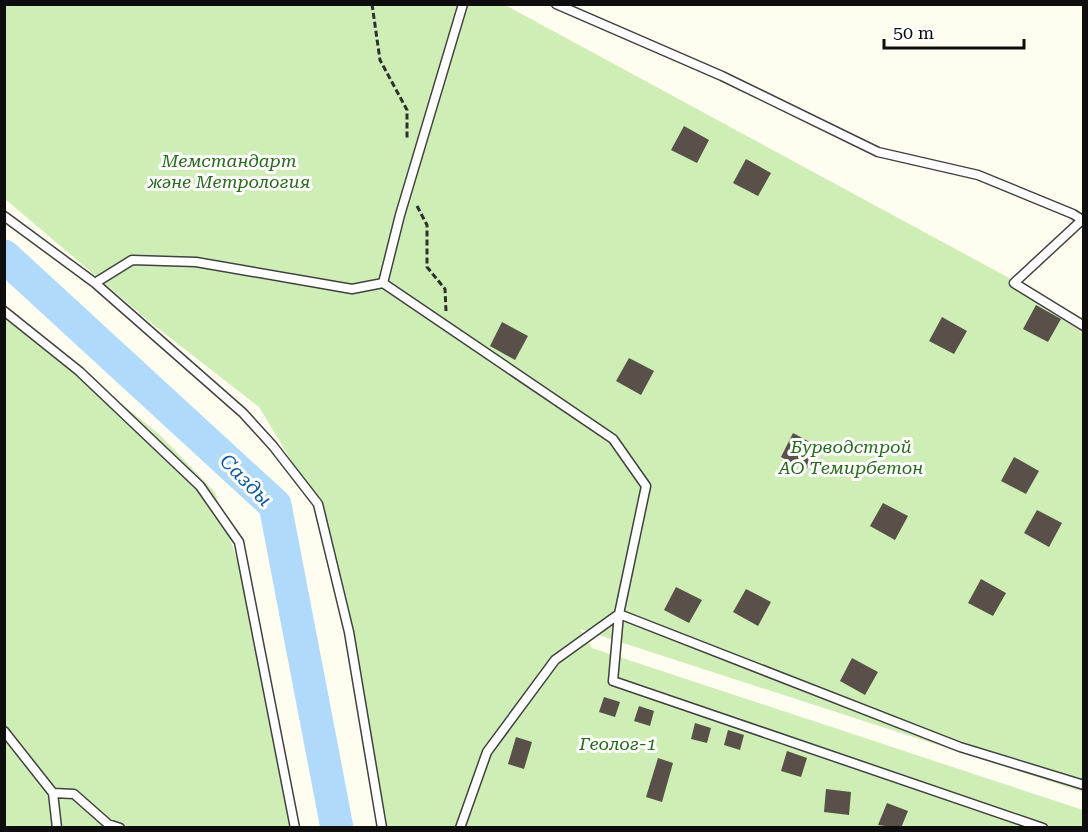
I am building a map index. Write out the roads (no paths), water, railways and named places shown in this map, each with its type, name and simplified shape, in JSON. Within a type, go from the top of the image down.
[{"type":"lane","points":[[383,283],[400,215],[463,4]]},
{"type":"lane","points":[[556,4],[722,76],[878,152],[978,175],[1083,220],[1014,283],[1083,326]]},
{"type":"lane","points":[[4,216],[95,282],[243,413],[273,446],[318,504],[349,632],[382,828]]},
{"type":"lane","points":[[95,282],[132,260],[196,262],[352,289],[383,283],[613,439],[646,486],[620,614],[613,681],[1043,828]]},
{"type":"lane","points":[[4,311],[79,370],[200,486],[239,542],[295,828]]},
{"type":"lane","points":[[620,614],[960,747],[1083,785]]},
{"type":"lane","points":[[460,828],[487,752],[555,660],[620,614]]},
{"type":"lane","points":[[4,731],[53,793],[57,828]]},
{"type":"lane","points":[[53,793],[74,794],[108,824],[120,828]]},
{"type":"waterway","name":"Сазды","points":[[4,256],[275,505],[337,828]]},
{"type":"park label","name":"Мемстандарт және Метрология","points":[[229,171]]},
{"type":"park label","name":"Бурводстрой АО Темирбетон","points":[[851,457]]},
{"type":"park label","name":"Геолог-1","points":[[618,744]]}]
